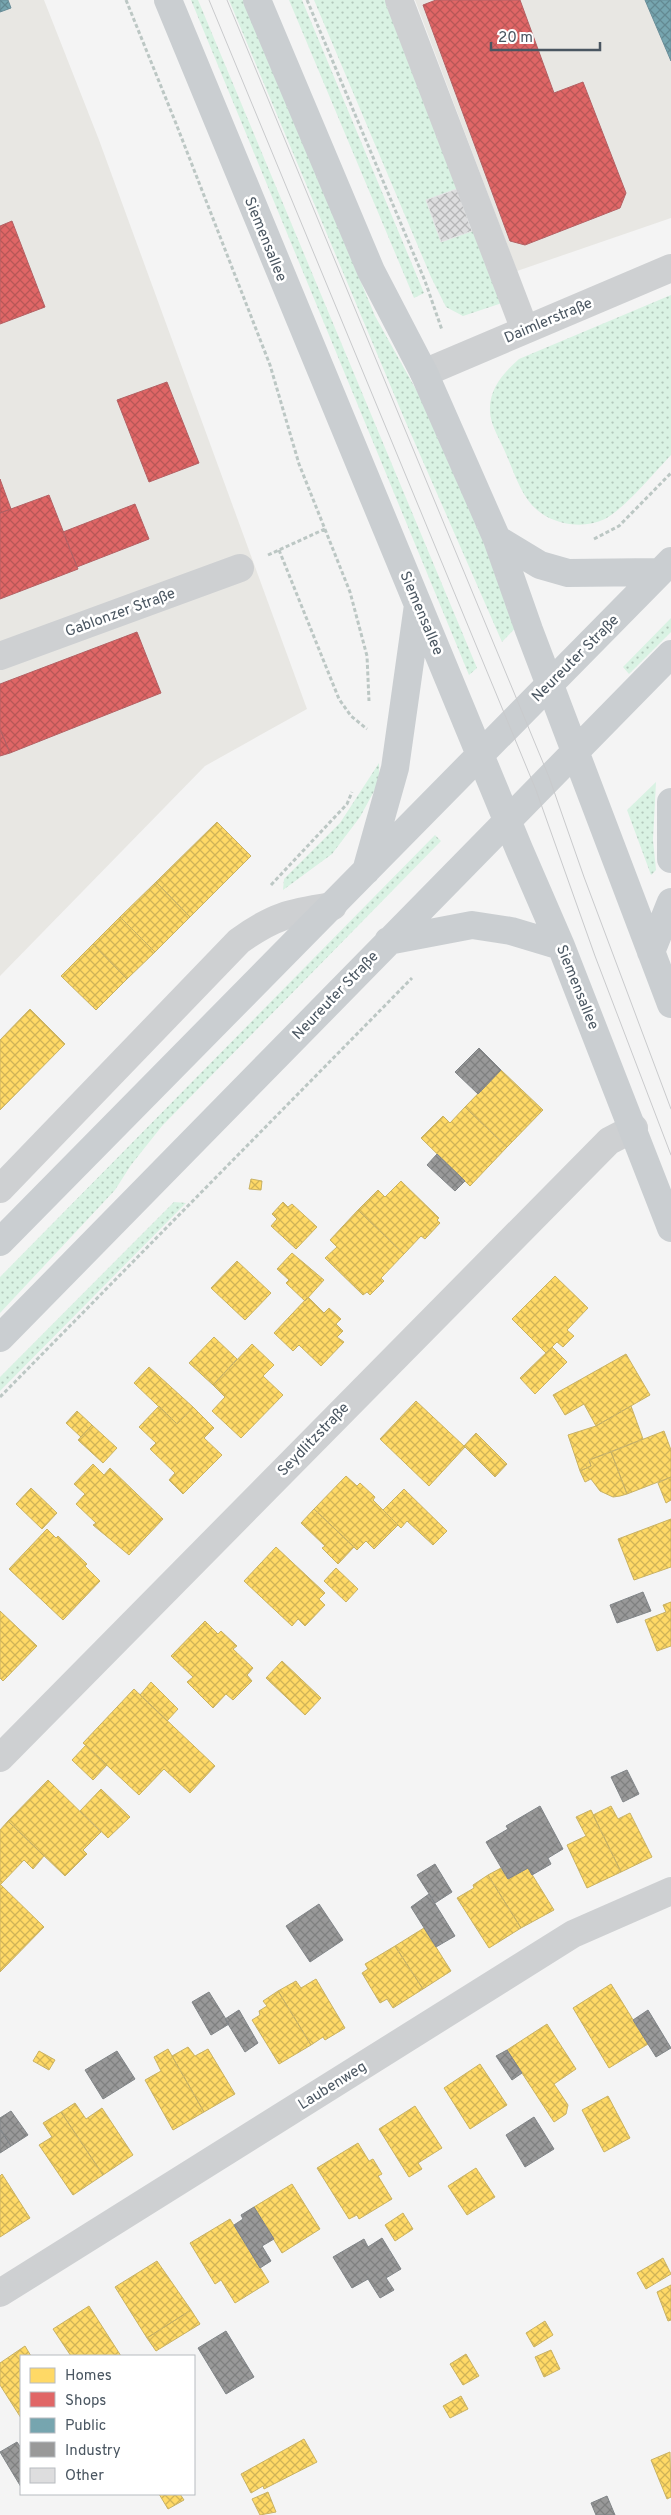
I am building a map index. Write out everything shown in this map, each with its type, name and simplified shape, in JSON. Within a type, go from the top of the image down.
[{"type":"main road","name":"Siemensallee","points":[[168,0],[561,946],[634,1128],[671,1228]]},
{"type":"main road","points":[[257,0],[371,271],[424,373],[497,539],[671,1004]]},
{"type":"main road","points":[[497,539],[540,565],[568,573],[665,566]]},
{"type":"main road","name":"Neureuter Straße","points":[[0,1242],[333,906],[665,566]]},
{"type":"main road","points":[[366,871],[395,768],[418,605]]},
{"type":"main road","name":"Neureuter Straße","points":[[0,1338],[671,654]]},
{"type":"main road","points":[[671,802],[671,859]]},
{"type":"main road","points":[[651,952],[671,902]]},
{"type":"main road","points":[[388,941],[472,925],[512,931],[561,946]]},
{"type":"street","points":[[399,0],[525,330]]},
{"type":"street","name":"Daimlerstraße","points":[[424,373],[671,268]]},
{"type":"street","name":"Gablonzer Straße","points":[[0,656],[240,568]]},
{"type":"street","points":[[0,1189],[239,942],[261,925],[287,913],[333,906]]},
{"type":"street","name":"Seydlitzstraße","points":[[0,1758],[609,1141],[634,1128]]},
{"type":"street","name":"Laubenweg","points":[[0,2293],[573,1934],[671,1891]]},
{"type":"path","points":[[126,0],[270,365],[299,464],[350,592],[367,656],[369,711]]},
{"type":"path","points":[[307,0],[425,281],[453,360]]},
{"type":"path","points":[[593,539],[619,526],[671,473]]},
{"type":"path","points":[[240,568],[325,529]]},
{"type":"path","points":[[279,550],[339,699],[351,716],[368,730]]},
{"type":"path","points":[[366,738],[368,720]]},
{"type":"path","points":[[266,890],[347,804],[354,787]]},
{"type":"path","points":[[0,1397],[412,978]]},
{"type":"shaded area","points":[[0,0],[44,0],[99,140],[307,709],[205,766],[0,976]]},
{"type":"shaded area","points":[[415,0],[671,0],[671,218],[517,271]]},
{"type":"green space","points":[[191,0],[198,0],[477,668],[469,675]]},
{"type":"green space","points":[[229,0],[244,0],[375,316],[438,429],[520,623],[502,642],[404,418]]},
{"type":"green space","points":[[289,0],[302,0],[424,293],[414,298]]},
{"type":"green space","points":[[314,0],[389,0],[502,303],[463,316],[446,307],[431,277]]},
{"type":"green space","points":[[671,295],[671,455],[630,499],[605,519],[595,523],[580,525],[551,519],[533,506],[520,488],[496,433],[490,416],[490,403],[498,382],[519,359]]},
{"type":"green space","points":[[671,618],[671,632],[629,674],[623,667]]},
{"type":"green space","points":[[379,763],[379,782],[360,817],[332,854],[283,890],[284,879],[340,823]]},
{"type":"green space","points":[[656,782],[653,840],[656,870],[651,875],[627,810]]},
{"type":"green space","points":[[435,835],[441,841],[162,1126],[131,1165],[115,1190],[0,1313],[0,1277]]},
{"type":"green space","points":[[174,1202],[186,1203],[0,1391],[0,1377]]},
{"type":"building: Homes","points":[[217,822],[251,856],[190,917],[156,882]]},
{"type":"building: Homes","points":[[156,882],[190,917],[155,952],[120,917]]},
{"type":"building: Homes","points":[[120,917],[155,952],[127,979],[93,944]]},
{"type":"building: Homes","points":[[93,944],[127,979],[96,1010],[61,976]]},
{"type":"building: Homes","points":[[30,1009],[65,1044],[0,1110],[0,1040]]},
{"type":"building: Homes","points":[[501,1070],[543,1110],[507,1147],[465,1107]]},
{"type":"building: Homes","points":[[465,1107],[507,1147],[470,1186],[421,1138],[443,1116],[450,1123]]},
{"type":"building: Homes","points":[[251,1179],[262,1181],[261,1190],[249,1189]]},
{"type":"building: Homes","points":[[401,1181],[439,1218],[437,1220],[440,1223],[425,1239],[421,1236],[404,1254],[358,1210],[378,1190],[385,1197]]},
{"type":"building: Homes","points":[[283,1202],[288,1207],[292,1204],[317,1227],[296,1249],[271,1226],[277,1219],[272,1214]]},
{"type":"building: Homes","points":[[358,1210],[404,1254],[381,1278],[384,1281],[370,1295],[367,1292],[363,1295],[325,1258],[337,1247],[330,1240]]},
{"type":"building: Homes","points":[[292,1253],[324,1280],[305,1301],[286,1283],[289,1280],[277,1269]]},
{"type":"building: Homes","points":[[237,1261],[271,1293],[245,1320],[211,1288]]},
{"type":"building: Homes","points":[[555,1276],[588,1308],[567,1330],[574,1336],[563,1347],[557,1342],[546,1353],[512,1319]]},
{"type":"building: Homes","points":[[308,1297],[324,1313],[329,1308],[341,1319],[336,1324],[343,1331],[337,1337],[344,1342],[321,1366],[299,1345],[293,1351],[274,1333]]},
{"type":"building: Homes","points":[[214,1337],[237,1359],[213,1385],[189,1363]]},
{"type":"building: Homes","points":[[252,1344],[274,1365],[263,1376],[283,1395],[241,1438],[212,1411],[225,1397],[213,1385]]},
{"type":"building: Homes","points":[[552,1347],[567,1362],[535,1394],[520,1378]]},
{"type":"building: Homes","points":[[626,1354],[650,1395],[596,1426],[584,1404],[565,1415],[553,1395]]},
{"type":"building: Homes","points":[[149,1367],[193,1407],[177,1424],[134,1383]]},
{"type":"building: Homes","points":[[416,1401],[465,1447],[429,1486],[380,1439]]},
{"type":"building: Homes","points":[[159,1406],[177,1424],[193,1407],[214,1428],[204,1438],[222,1455],[183,1494],[169,1480],[175,1473],[150,1449],[156,1443],[139,1427]]},
{"type":"building: Homes","points":[[631,1406],[643,1439],[589,1460],[591,1466],[580,1471],[568,1435],[596,1426]]},
{"type":"building: Homes","points":[[77,1411],[92,1425],[81,1437],[66,1423]]},
{"type":"building: Homes","points":[[92,1425],[117,1448],[103,1463],[78,1440]]},
{"type":"building: Homes","points":[[664,1431],[671,1450],[671,1477],[627,1494],[611,1452]]},
{"type":"building: Homes","points":[[476,1433],[507,1464],[495,1477],[464,1446]]},
{"type":"building: Homes","points":[[611,1452],[627,1494],[613,1497],[600,1491],[591,1479],[585,1482],[580,1471],[591,1466],[589,1460]]},
{"type":"building: Homes","points":[[93,1464],[104,1475],[110,1468],[163,1519],[129,1555],[93,1525],[96,1523],[76,1504],[85,1494],[74,1484]]},
{"type":"building: Homes","points":[[346,1476],[357,1486],[360,1483],[375,1497],[373,1500],[398,1525],[374,1549],[366,1541],[357,1550],[314,1509]]},
{"type":"building: Homes","points":[[671,1477],[671,1500],[666,1503],[658,1483]]},
{"type":"building: Homes","points":[[31,1488],[57,1513],[42,1529],[16,1504]]},
{"type":"building: Homes","points":[[404,1489],[447,1531],[433,1545],[407,1521],[401,1528],[383,1510]]},
{"type":"building: Homes","points":[[314,1509],[354,1547],[338,1564],[322,1548],[325,1546],[301,1523]]},
{"type":"building: Homes","points":[[671,1519],[671,1567],[634,1580],[618,1539]]},
{"type":"building: Homes","points":[[47,1529],[56,1538],[58,1536],[87,1564],[85,1566],[100,1581],[63,1620],[9,1569]]},
{"type":"building: Homes","points":[[276,1547],[325,1593],[319,1599],[325,1605],[305,1626],[298,1619],[292,1626],[244,1581]]},
{"type":"building: Homes","points":[[336,1568],[358,1589],[346,1602],[324,1581]]},
{"type":"building: Homes","points":[[671,1602],[671,1646],[657,1651],[645,1620],[666,1612],[663,1605]]},
{"type":"building: Homes","points":[[0,1611],[37,1646],[3,1681],[0,1678]]},
{"type":"building: Homes","points":[[205,1621],[218,1634],[221,1631],[237,1646],[233,1649],[253,1668],[247,1675],[252,1681],[233,1700],[226,1694],[213,1708],[187,1682],[193,1677],[171,1656]]},
{"type":"building: Homes","points":[[282,1661],[321,1698],[305,1715],[266,1678]]},
{"type":"building: Homes","points":[[151,1682],[178,1709],[167,1721],[140,1695]]},
{"type":"building: Homes","points":[[134,1689],[215,1766],[190,1793],[164,1769],[139,1795],[83,1743]]},
{"type":"building: Homes","points":[[86,1745],[107,1765],[93,1780],[72,1760]]},
{"type":"building: Homes","points":[[48,1780],[101,1832],[83,1850],[87,1854],[65,1876],[8,1821]]},
{"type":"building: Homes","points":[[101,1789],[130,1817],[108,1838],[80,1811]]},
{"type":"building: Homes","points":[[611,1806],[618,1819],[630,1813],[652,1857],[621,1872],[593,1815]]},
{"type":"building: Homes","points":[[591,1810],[621,1872],[587,1888],[567,1845],[586,1836],[576,1817]]},
{"type":"building: Homes","points":[[8,1821],[44,1856],[33,1869],[24,1860],[0,1885],[0,1830]]},
{"type":"building: Homes","points":[[501,1868],[508,1879],[528,1868],[554,1910],[521,1928],[488,1875]]},
{"type":"building: Homes","points":[[488,1875],[521,1928],[489,1948],[457,1898],[474,1888],[473,1885]]},
{"type":"building: Homes","points":[[0,1884],[44,1927],[0,1972]]},
{"type":"building: Homes","points":[[424,1928],[451,1971],[423,1989],[395,1946]]},
{"type":"building: Homes","points":[[395,1946],[423,1989],[393,2008],[387,1999],[380,2003],[362,1973],[368,1969],[365,1964]]},
{"type":"building: Homes","points":[[316,1979],[345,2028],[325,2040],[323,2037],[311,2045],[278,1991],[296,1981],[301,1988]]},
{"type":"building: Homes","points":[[611,1984],[648,2044],[609,2068],[573,2008]]},
{"type":"building: Homes","points":[[278,1991],[311,2045],[279,2064],[252,2020],[260,2015],[259,2011],[267,2006],[263,2001]]},
{"type":"building: Homes","points":[[547,2024],[576,2069],[554,2084],[568,2105],[566,2114],[554,2122],[507,2050]]},
{"type":"building: Homes","points":[[188,2047],[195,2056],[208,2049],[235,2094],[204,2112],[172,2056]]},
{"type":"building: Homes","points":[[168,2049],[204,2112],[173,2130],[145,2080],[161,2071],[154,2057]]},
{"type":"building: Homes","points":[[39,2051],[55,2060],[49,2070],[33,2061]]},
{"type":"building: Homes","points":[[480,2064],[507,2105],[470,2129],[444,2088]]},
{"type":"building: Homes","points":[[608,2096],[630,2138],[604,2152],[582,2110]]},
{"type":"building: Homes","points":[[75,2103],[86,2119],[102,2108],[133,2155],[103,2175],[61,2112]]},
{"type":"building: Homes","points":[[415,2106],[442,2148],[418,2163],[422,2169],[409,2177],[379,2129]]},
{"type":"building: Homes","points":[[61,2112],[103,2175],[73,2195],[39,2145],[52,2137],[43,2123]]},
{"type":"building: Homes","points":[[358,2143],[369,2161],[373,2159],[382,2174],[378,2176],[392,2199],[359,2219],[357,2215],[349,2219],[317,2168]]},
{"type":"building: Homes","points":[[476,2168],[495,2197],[467,2215],[448,2186]]},
{"type":"building: Homes","points":[[2,2174],[30,2218],[0,2237],[0,2176]]},
{"type":"building: Homes","points":[[292,2184],[320,2229],[282,2253],[254,2207]]},
{"type":"building: Homes","points":[[403,2213],[413,2229],[395,2241],[385,2225]]},
{"type":"building: Homes","points":[[230,2219],[269,2282],[235,2303],[221,2280],[215,2284],[190,2243]]},
{"type":"building: Homes","points":[[663,2258],[671,2274],[646,2289],[637,2273]]},
{"type":"building: Homes","points":[[157,2261],[191,2310],[147,2338],[115,2287]]},
{"type":"building: Homes","points":[[671,2285],[671,2320],[668,2321],[657,2292]]},
{"type":"building: Homes","points":[[89,2306],[120,2355],[70,2355],[53,2329]]},
{"type":"building: Homes","points":[[191,2310],[200,2324],[156,2351],[147,2338]]},
{"type":"building: Homes","points":[[545,2321],[553,2335],[534,2347],[526,2333]]},
{"type":"building: Homes","points":[[25,2346],[30,2355],[20,2355],[20,2416],[0,2385],[0,2363]]},
{"type":"building: Homes","points":[[551,2350],[560,2369],[544,2377],[535,2357]]},
{"type":"building: Homes","points":[[466,2354],[479,2376],[463,2385],[450,2364]]},
{"type":"building: Homes","points":[[461,2396],[468,2409],[450,2418],[443,2406]]},
{"type":"building: Homes","points":[[304,2439],[317,2462],[264,2489],[263,2486],[251,2493],[241,2474]]},
{"type":"building: Homes","points":[[670,2452],[671,2497],[667,2499],[651,2460]]},
{"type":"building: Homes","points":[[268,2492],[276,2512],[260,2515],[252,2499]]},
{"type":"building: Homes","points":[[160,2495],[181,2495],[184,2500],[168,2509]]},
{"type":"building: Shops","points":[[436,0],[520,0],[554,93],[583,82],[626,193],[620,208],[525,245],[510,241],[423,5]]},
{"type":"building: Shops","points":[[12,221],[45,307],[0,324],[0,226]]},
{"type":"building: Shops","points":[[167,382],[199,463],[149,482],[117,400]]},
{"type":"building: Shops","points":[[0,479],[11,509],[0,513]]},
{"type":"building: Shops","points":[[49,495],[78,569],[0,599],[0,513]]},
{"type":"building: Shops","points":[[135,504],[149,539],[77,567],[63,532]]},
{"type":"building: Shops","points":[[137,632],[161,693],[10,753],[0,729],[0,684]]},
{"type":"building: Shops","points":[[0,729],[10,753],[0,756]]},
{"type":"building: Public","points":[[0,0],[8,0],[11,8],[0,12]]},
{"type":"building: Public","points":[[645,0],[671,0],[671,61]]},
{"type":"building: Industry","points":[[479,1048],[501,1070],[478,1094],[455,1072]]},
{"type":"building: Industry","points":[[437,1154],[465,1181],[455,1191],[427,1165]]},
{"type":"building: Industry","points":[[643,1592],[651,1611],[617,1623],[610,1605]]},
{"type":"building: Industry","points":[[627,1770],[639,1794],[623,1802],[611,1777]]},
{"type":"building: Industry","points":[[540,1806],[563,1849],[548,1858],[551,1864],[532,1875],[528,1868],[508,1879],[486,1842],[508,1829],[506,1826]]},
{"type":"building: Industry","points":[[435,1864],[452,1892],[435,1903],[417,1875]]},
{"type":"building: Industry","points":[[429,1894],[455,1936],[436,1947],[411,1907]]},
{"type":"building: Industry","points":[[319,1904],[343,1940],[310,1962],[286,1926]]},
{"type":"building: Industry","points":[[209,1992],[229,2024],[211,2035],[192,2002]]},
{"type":"building: Industry","points":[[239,2010],[258,2043],[245,2052],[225,2019]]},
{"type":"building: Industry","points":[[648,2010],[671,2048],[656,2057],[633,2020]]},
{"type":"building: Industry","points":[[507,2050],[522,2073],[512,2080],[496,2056]]},
{"type":"building: Industry","points":[[117,2051],[135,2079],[103,2099],[85,2070]]},
{"type":"building: Industry","points":[[11,2111],[28,2135],[11,2146],[0,2129],[0,2118]]},
{"type":"building: Industry","points":[[534,2117],[554,2149],[525,2167],[506,2135]]},
{"type":"building: Industry","points":[[0,2129],[11,2146],[0,2153]]},
{"type":"building: Industry","points":[[254,2207],[274,2239],[262,2246],[271,2261],[260,2268],[234,2225],[243,2219],[241,2215]]},
{"type":"building: Industry","points":[[382,2238],[401,2269],[386,2278],[394,2290],[380,2298],[368,2279],[352,2288],[333,2257],[364,2239],[368,2247]]},
{"type":"building: Industry","points":[[226,2331],[254,2377],[226,2394],[198,2348]]},
{"type":"building: Industry","points":[[17,2442],[20,2446],[20,2485],[0,2452]]},
{"type":"building: Industry","points":[[607,2496],[615,2515],[596,2515],[591,2503]]},
{"type":"building: Other","points":[[457,189],[472,231],[441,242],[426,200]]},
{"type":"tram line","points":[[209,0],[536,790],[595,956],[671,1155]]},
{"type":"tram line","points":[[227,0],[549,777],[584,877],[671,1109]]}]
